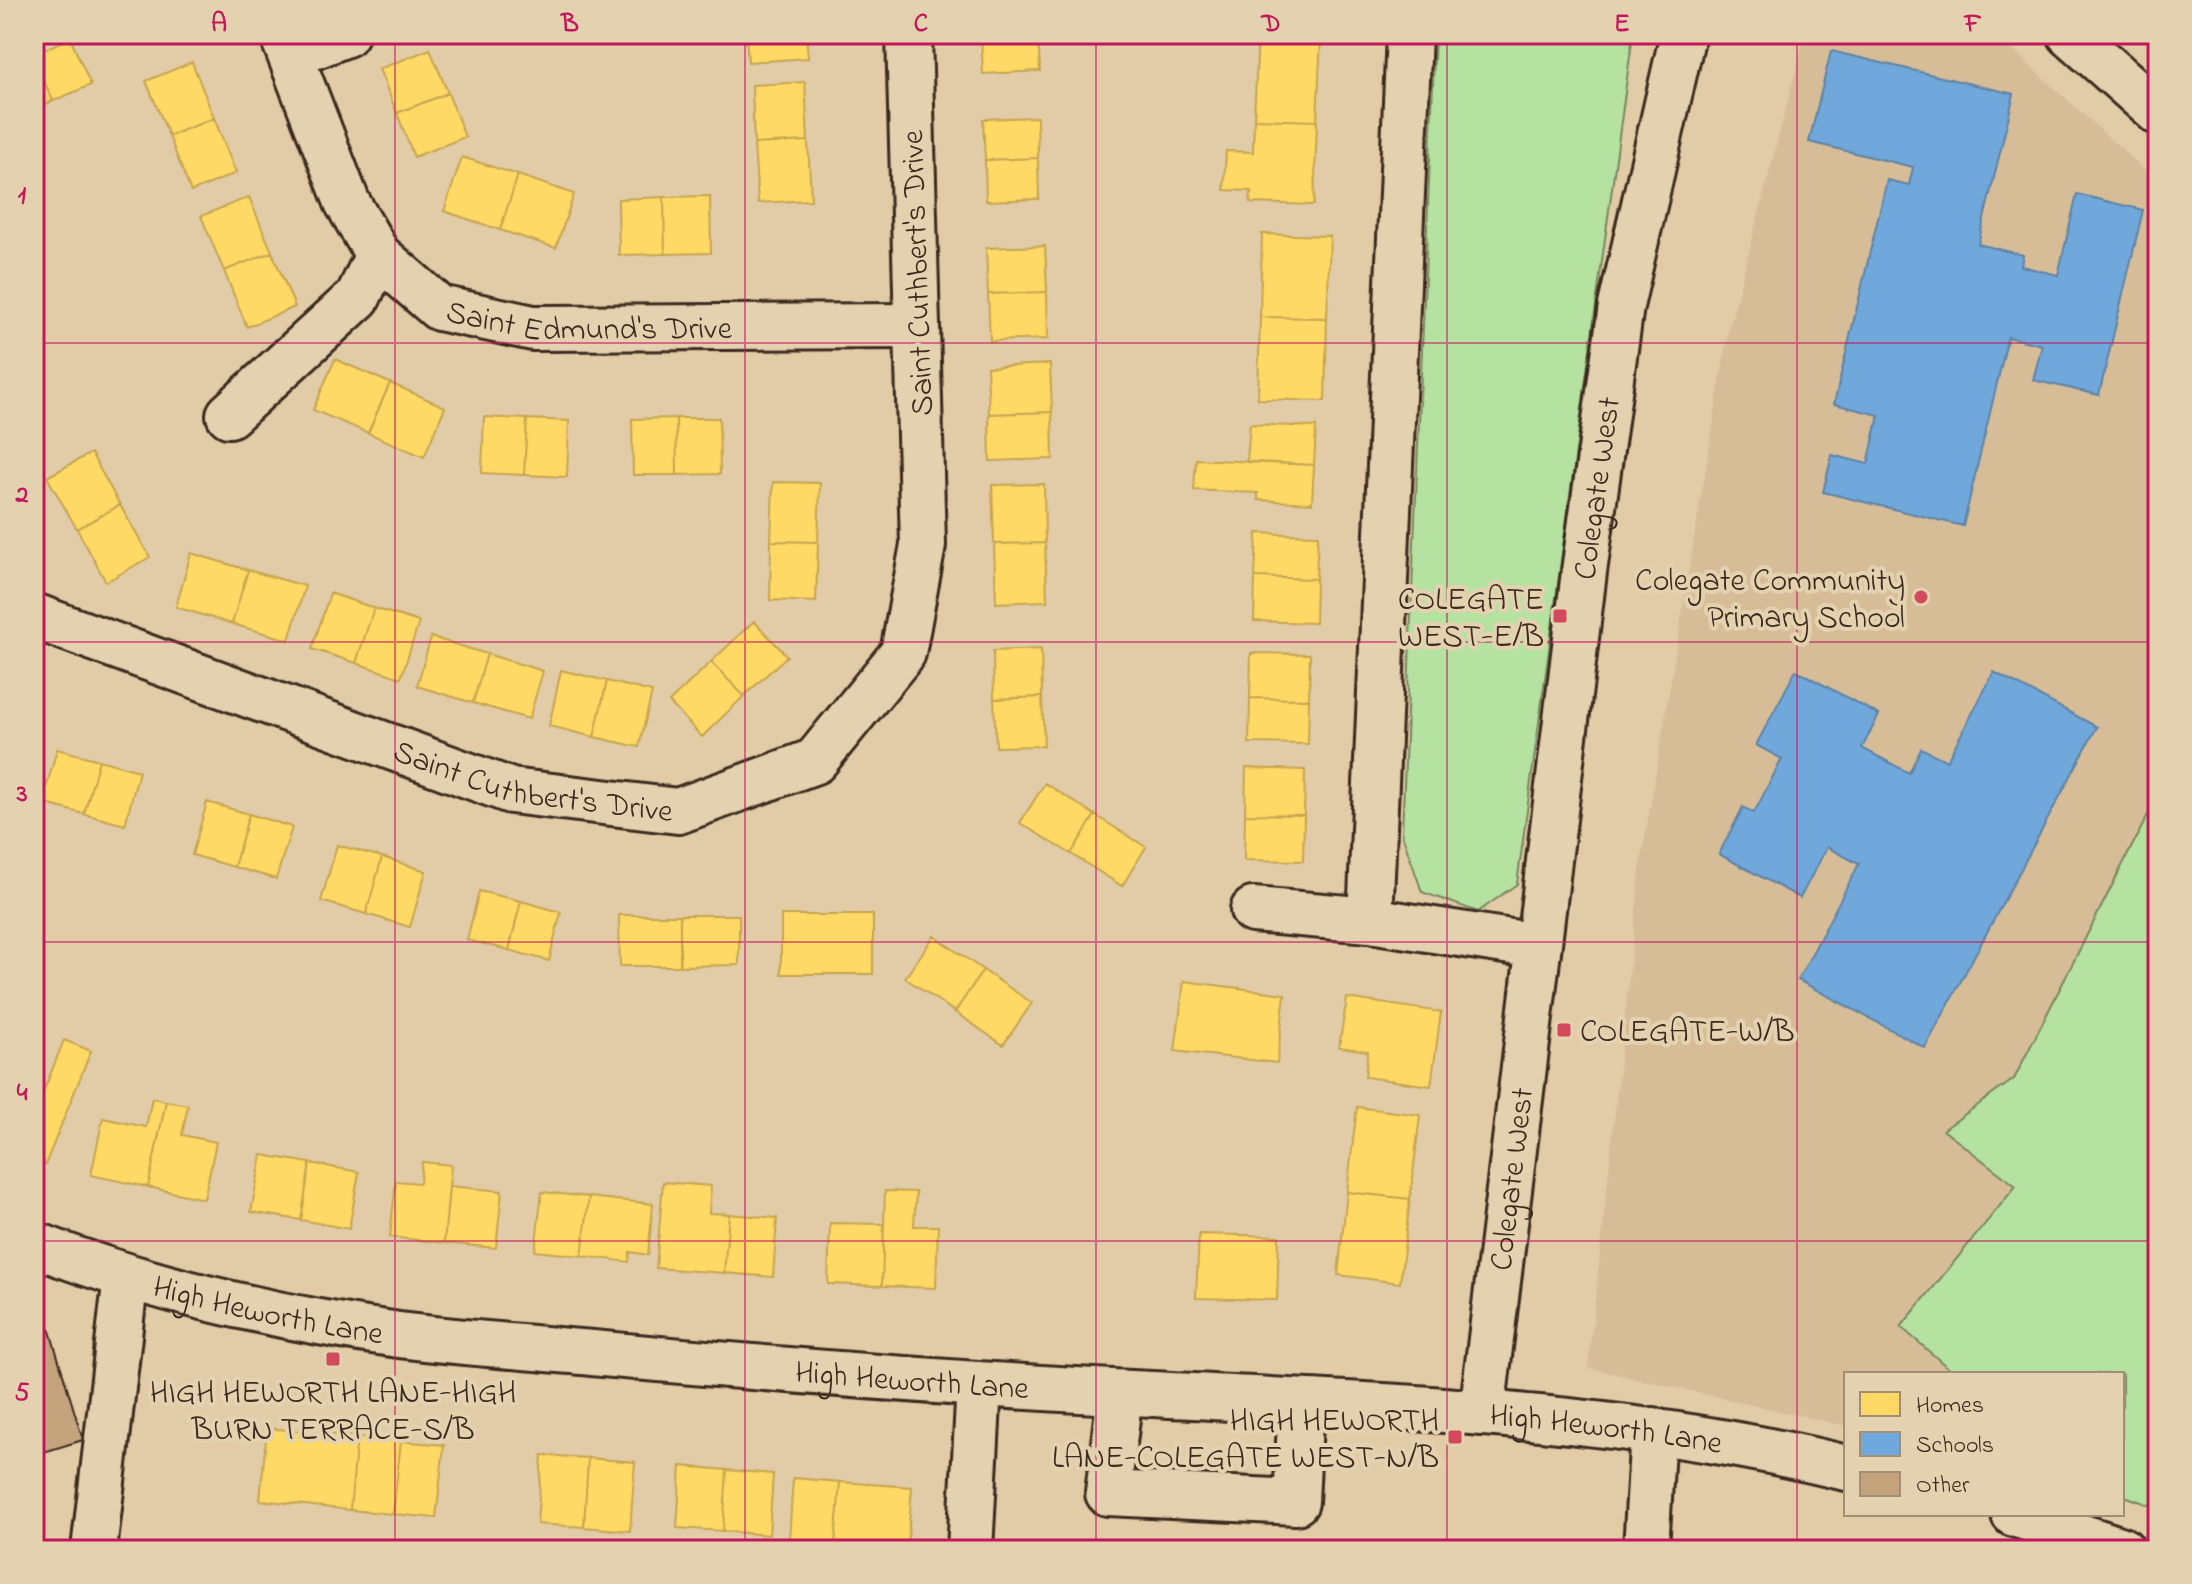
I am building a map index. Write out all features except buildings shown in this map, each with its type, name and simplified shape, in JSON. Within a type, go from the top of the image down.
[{"type":"street","points":[[287,45],[346,34]]},
{"type":"street","name":"Saint Cuthbert's Drive","points":[[34,616],[511,791],[678,811],[815,761],[903,653],[923,545],[909,34]]},
{"type":"street","points":[[1370,920],[1409,34]]},
{"type":"street","name":"Colegate West","points":[[1482,1413],[1537,946],[1621,306],[1683,34]]},
{"type":"street","points":[[2070,34],[2158,112]]},
{"type":"street","name":"Saint Edmund's Drive","points":[[287,45],[347,202],[378,255],[439,308],[533,328],[917,326]]},
{"type":"street","points":[[229,415],[358,297],[378,255]]},
{"type":"street","points":[[1253,910],[1370,920],[1537,946]]},
{"type":"street","name":"High Heworth Lane","points":[[34,1244],[202,1299],[283,1316],[403,1335],[979,1385],[1482,1413],[1653,1430],[1844,1468]]},
{"type":"street","points":[[94,1550],[126,1276]]},
{"type":"street","points":[[970,1550],[979,1385]]},
{"type":"street","points":[[1120,1393],[1108,1493],[1296,1502],[1301,1402]]},
{"type":"street","points":[[1646,1550],[1653,1430]]},
{"type":"street","points":[[2020,1516],[2122,1550]]},
{"type":"shaded area","name":"Colegate Community Primary School","points":[[1805,34],[1995,34],[2158,182],[2158,1508],[2124,1496],[2124,1372],[1844,1372],[1844,1426],[1588,1368],[1641,862],[1728,332]]},
{"type":"green space","points":[[1435,34],[1633,34],[1517,884],[1478,912],[1422,892],[1402,834]]},
{"type":"green space","points":[[2158,795],[2158,1508],[2124,1496],[2124,1372],[1953,1372],[1901,1327],[2016,1186],[1943,1130],[2014,1079]]},
{"type":"place","name":"Colegate Community Primary School","points":[[1921,597]]},
{"type":"place","name":"COLEGATE WEST-E/B","points":[[1560,616]]},
{"type":"place","name":"COLEGATE-W/B","points":[[1564,1030]]},
{"type":"place","name":"HIGH HEWORTH LANE-HIGH BURN TERRACE-S/B","points":[[333,1359]]},
{"type":"place","name":"HIGH HEWORTH LANE-COLEGATE WEST-N/B","points":[[1455,1437]]}]
